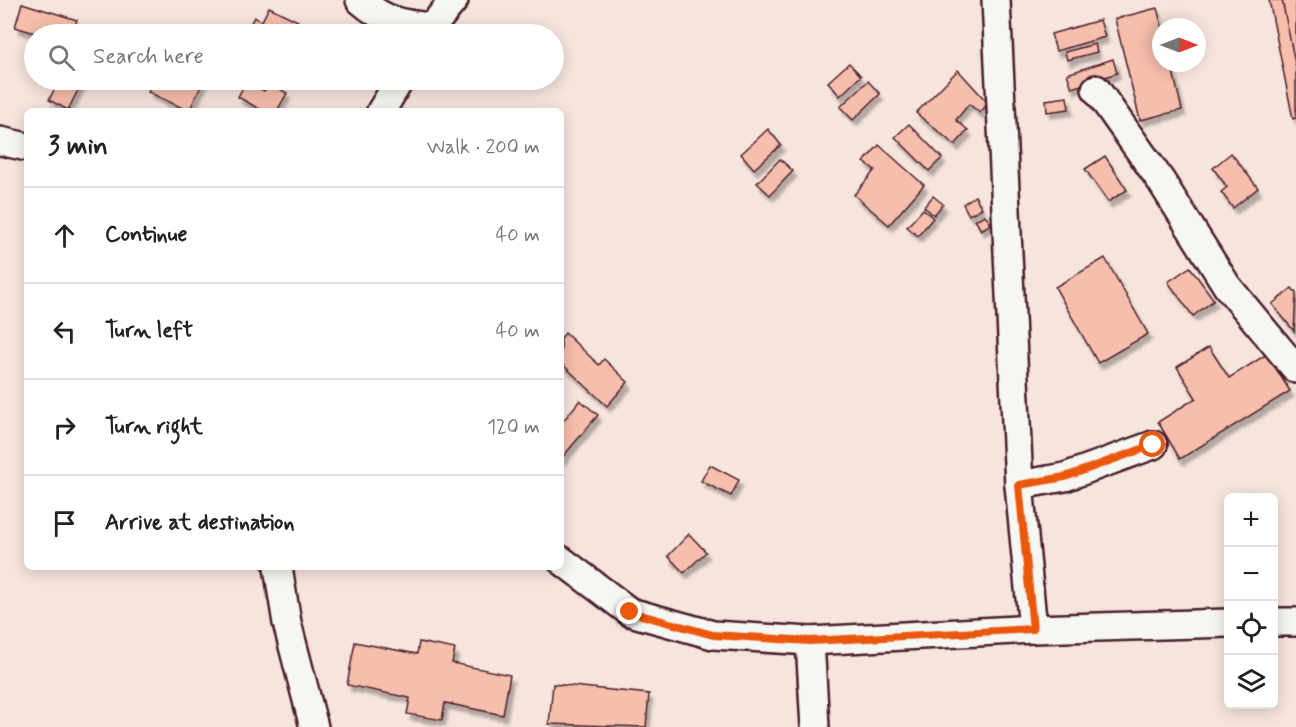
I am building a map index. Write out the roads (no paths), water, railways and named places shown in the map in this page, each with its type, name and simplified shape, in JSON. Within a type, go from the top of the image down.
[{"type":"street","points":[[360,0],[377,15],[401,24]]},
{"type":"street","points":[[435,24],[454,0]]},
{"type":"street","points":[[996,0],[1019,485],[1033,629]]},
{"type":"street","points":[[1096,89],[1161,181],[1227,286],[1296,369]]},
{"type":"street","points":[[383,108],[394,90]]},
{"type":"street","points":[[0,142],[24,146]]},
{"type":"street","points":[[1019,485],[1065,477],[1153,445]]},
{"type":"street","points":[[564,562],[630,612],[713,635],[810,641],[1033,629],[1224,623]]},
{"type":"street","points":[[278,570],[287,623],[314,727]]},
{"type":"street","points":[[1278,622],[1296,622]]},
{"type":"street","points":[[810,641],[815,727]]}]
